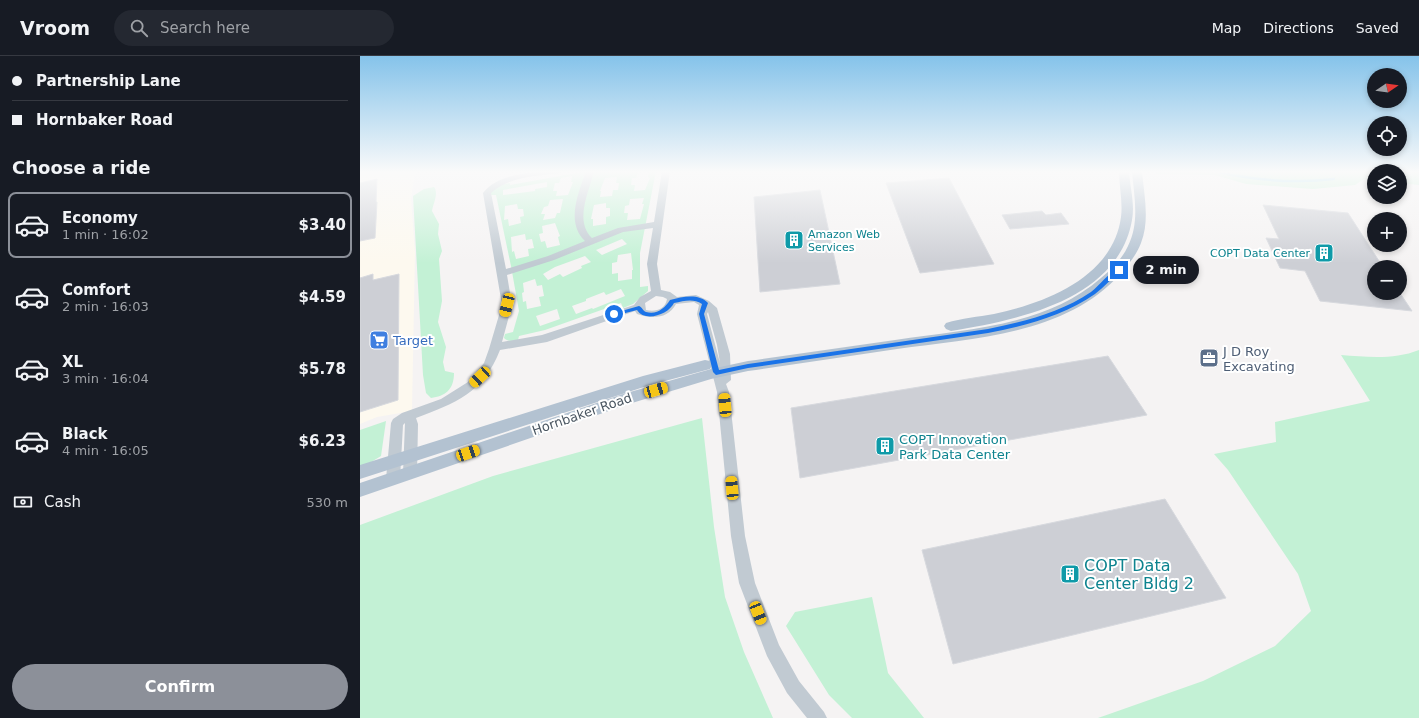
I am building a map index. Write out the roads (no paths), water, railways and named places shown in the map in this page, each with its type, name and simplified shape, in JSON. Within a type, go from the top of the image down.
[{"type":"main road","name":"Hornbaker Road","points":[[360,472],[648,380],[1004,317],[1041,306],[1071,291],[1106,264],[1119,244],[1126,220],[1125,202]]},
{"type":"main road","name":"Hornbaker Road","points":[[360,490],[721,366],[1000,329],[1025,324],[1064,308],[1093,293],[1113,276],[1127,259],[1136,243],[1139,232],[1140,202]]},
{"type":"street","points":[[393,479],[395,426],[406,416],[445,402],[472,385],[489,364],[496,347],[507,305],[489,202]]},
{"type":"street","points":[[581,202],[578,219],[582,234],[590,241]]},
{"type":"street","points":[[656,293],[652,264],[661,202]]},
{"type":"street","points":[[501,274],[551,258],[590,241],[621,230],[658,224]]},
{"type":"street","points":[[656,293],[669,296],[672,301],[669,308],[655,314],[641,312],[639,307],[642,299],[656,293]]},
{"type":"street","points":[[672,301],[696,298],[705,303],[702,314],[721,366],[735,508],[748,583],[773,650],[793,687],[818,718]]},
{"type":"street","points":[[496,347],[543,339],[639,307]]},
{"type":"street","points":[[406,416],[410,419],[412,424],[410,473]]},
{"type":"place","name":"Amazon Web Services","points":[[794,240]]},
{"type":"place","name":"COPT Data Center","points":[[1324,253]]},
{"type":"place","name":"Target","points":[[379,340]]},
{"type":"place","name":"J D Roy Excavating","points":[[1209,358]]},
{"type":"place","name":"COPT Innovation Park Data Center","points":[[885,446]]},
{"type":"place","name":"COPT Data Center Bldg 2","points":[[1070,574]]}]
